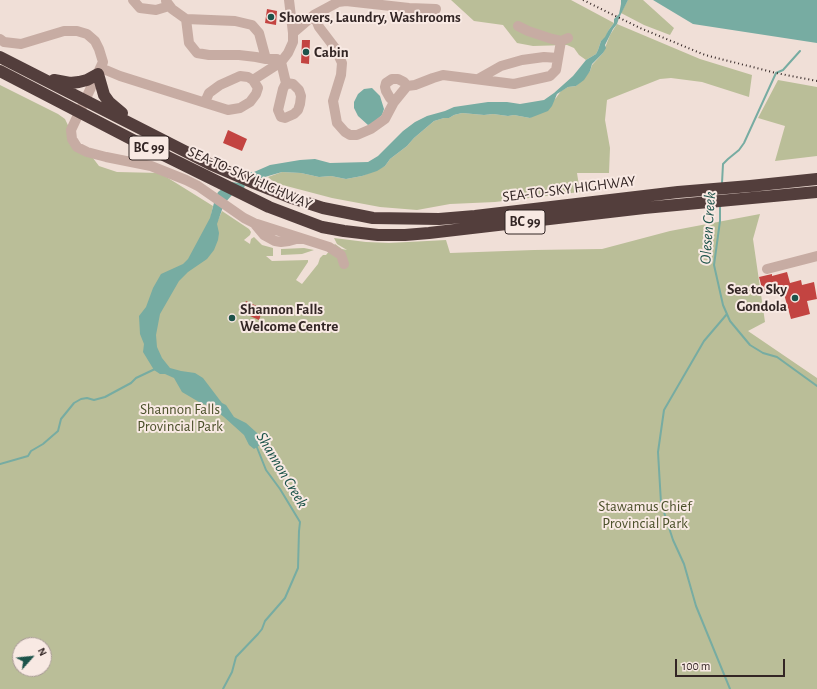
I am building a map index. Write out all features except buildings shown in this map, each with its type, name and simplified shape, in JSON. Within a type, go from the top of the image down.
[{"type":"highway","name":"SEA-TO-SKY HIGHWAY","points":[[0,57],[148,131],[210,164],[235,175],[289,197],[323,208],[373,218],[439,219],[475,216],[678,192],[817,179]]},
{"type":"highway","name":"SEA-TO-SKY HIGHWAY","points":[[0,71],[240,194],[275,210],[322,227],[344,231],[378,235],[405,235],[644,208],[817,192]]},
{"type":"highway","points":[[32,72],[59,82],[70,83],[87,80],[99,71],[104,95],[109,102],[148,131]]},
{"type":"street","points":[[133,0],[140,8],[156,10],[167,3],[186,19],[235,21],[252,25],[259,32],[266,58]]},
{"type":"street","points":[[253,80],[281,62],[288,53],[293,34],[288,0]]},
{"type":"street","points":[[293,34],[314,15],[338,2],[346,1],[357,3],[376,3],[409,8],[436,9]]},
{"type":"street","points":[[314,15],[319,27],[335,48],[342,63],[341,75],[333,100],[337,122],[339,127],[345,132],[357,135],[371,129],[385,119],[394,102],[407,86],[442,75],[505,84],[514,84],[550,76],[556,70],[558,58],[565,40],[545,37],[518,26]]},
{"type":"street","points":[[186,19],[188,43],[197,53],[277,59],[281,62],[286,83]]},
{"type":"street","points":[[0,39],[4,42],[21,44],[64,32],[77,31],[87,34],[99,49],[103,62],[71,130],[70,134],[77,147],[106,158],[151,166],[186,180],[254,223],[328,247],[337,252],[344,264]]},
{"type":"street","points":[[478,79],[501,66],[522,60],[544,57],[558,58]]},
{"type":"street","points":[[99,71],[120,76],[228,110],[240,108],[250,102],[256,94],[258,88],[253,80],[248,77],[240,76],[209,93],[205,102]]},
{"type":"street","points":[[394,102],[386,91],[386,83],[392,79],[398,79],[404,82],[407,86]]},
{"type":"street","points":[[767,269],[817,256]]},
{"type":"green space","points":[[451,0],[571,0],[614,23],[608,31],[606,37],[601,41],[596,54],[586,60],[579,55],[574,48],[567,45],[533,46],[517,43],[503,25],[474,21]]},
{"type":"green space","points":[[628,0],[643,0],[674,28],[670,35],[644,25],[621,13]]},
{"type":"green space","points":[[617,24],[700,59],[752,75],[749,97],[702,82],[671,78],[660,79],[607,100],[605,120],[610,148],[609,173],[577,173],[580,192],[495,202],[450,204],[417,210],[380,207],[332,198],[275,183],[268,177],[282,172],[301,173],[319,177],[331,176],[346,179],[362,176],[385,166],[390,159],[407,146],[434,121],[449,118],[462,113],[508,116],[514,115],[530,118],[556,98],[561,91],[568,87],[576,86],[590,71],[592,65],[603,53],[610,35]]},
{"type":"green space","points":[[778,80],[817,87],[817,156],[775,161],[785,126],[758,118]]},
{"type":"green space","points":[[0,85],[65,119],[74,138],[86,149],[99,166],[117,172],[160,173],[213,206],[211,215],[218,220],[222,211],[249,229],[251,232],[250,235],[244,240],[250,244],[251,239],[254,237],[262,245],[273,248],[273,256],[266,256],[272,261],[308,260],[296,280],[302,284],[318,264],[320,258],[323,255],[326,255],[335,244],[342,249],[347,250],[337,244],[334,238],[389,243],[446,240],[450,253],[602,249],[670,231],[760,214],[753,239],[765,322],[748,331],[817,378],[817,689],[0,689]]},
{"type":"green space","points":[[304,248],[314,250],[302,254],[281,255],[281,249]]},
{"type":"water","points":[[621,0],[628,0],[605,45],[606,48],[603,53],[592,64],[590,71],[584,80],[576,86],[568,87],[557,94],[548,111],[530,118],[514,115],[508,116],[493,114],[484,115],[462,113],[454,115],[449,118],[434,121],[407,146],[390,159],[385,166],[377,171],[346,179],[331,176],[319,177],[301,173],[282,172],[245,184],[244,189],[232,195],[224,204],[217,224],[219,233],[214,250],[207,259],[188,272],[179,281],[160,314],[156,335],[157,347],[162,358],[170,368],[195,373],[203,378],[222,403],[226,405],[234,417],[246,423],[266,441],[254,449],[249,445],[244,435],[224,417],[211,407],[182,392],[174,378],[165,374],[160,374],[154,370],[143,352],[144,344],[140,334],[139,316],[146,307],[153,288],[161,274],[183,264],[188,259],[210,218],[218,192],[231,182],[239,183],[244,172],[254,172],[270,165],[315,159],[330,163],[368,162],[378,156],[403,131],[415,122],[427,116],[454,107],[488,102],[520,104],[544,100],[573,76],[586,60],[596,54],[601,41],[614,23],[614,19],[619,14]]},
{"type":"water","points":[[653,0],[817,0],[817,43],[693,24]]},
{"type":"water","points":[[372,88],[380,96],[384,109],[382,115],[372,124],[368,125],[358,116],[354,108],[354,102],[358,94],[364,89]]},
{"type":"waterway","name":"Olesen Creek","points":[[722,183],[723,164],[739,150],[744,143],[776,73],[783,70],[800,51]]},
{"type":"waterway","name":"Olesen Creek","points":[[720,206],[720,221],[714,265],[723,305],[730,321],[750,345],[763,353],[777,357],[817,386]]},
{"type":"waterway","points":[[727,314],[704,341],[664,410],[658,452],[661,503],[673,540],[684,564],[696,606],[730,689]]},
{"type":"waterway","points":[[0,464],[28,456],[31,451],[43,444],[58,431],[61,419],[74,403],[81,399],[87,398],[94,400],[105,397],[131,383],[136,378],[155,369]]},
{"type":"waterway","name":"Shannon Creek","points":[[223,689],[232,672],[236,657],[258,634],[265,621],[285,598],[298,568],[300,522],[280,489],[266,470],[256,445]]},
{"type":"railway","points":[[583,0],[640,28],[705,55],[776,73],[817,81]]},
{"type":"place","name":"Showers, Laundry, Washrooms","points":[[271,17]]},
{"type":"place","name":"Cabin","points":[[306,52]]},
{"type":"place","name":"Sea to Sky Gondola","points":[[795,298]]},
{"type":"place","name":"Shannon Falls Welcome Centre","points":[[232,318]]},
{"type":"park label","name":"Shannon Falls Provincial Park","points":[[180,418]]},
{"type":"park label","name":"Stawamus Chief Provincial Park","points":[[645,514]]}]
